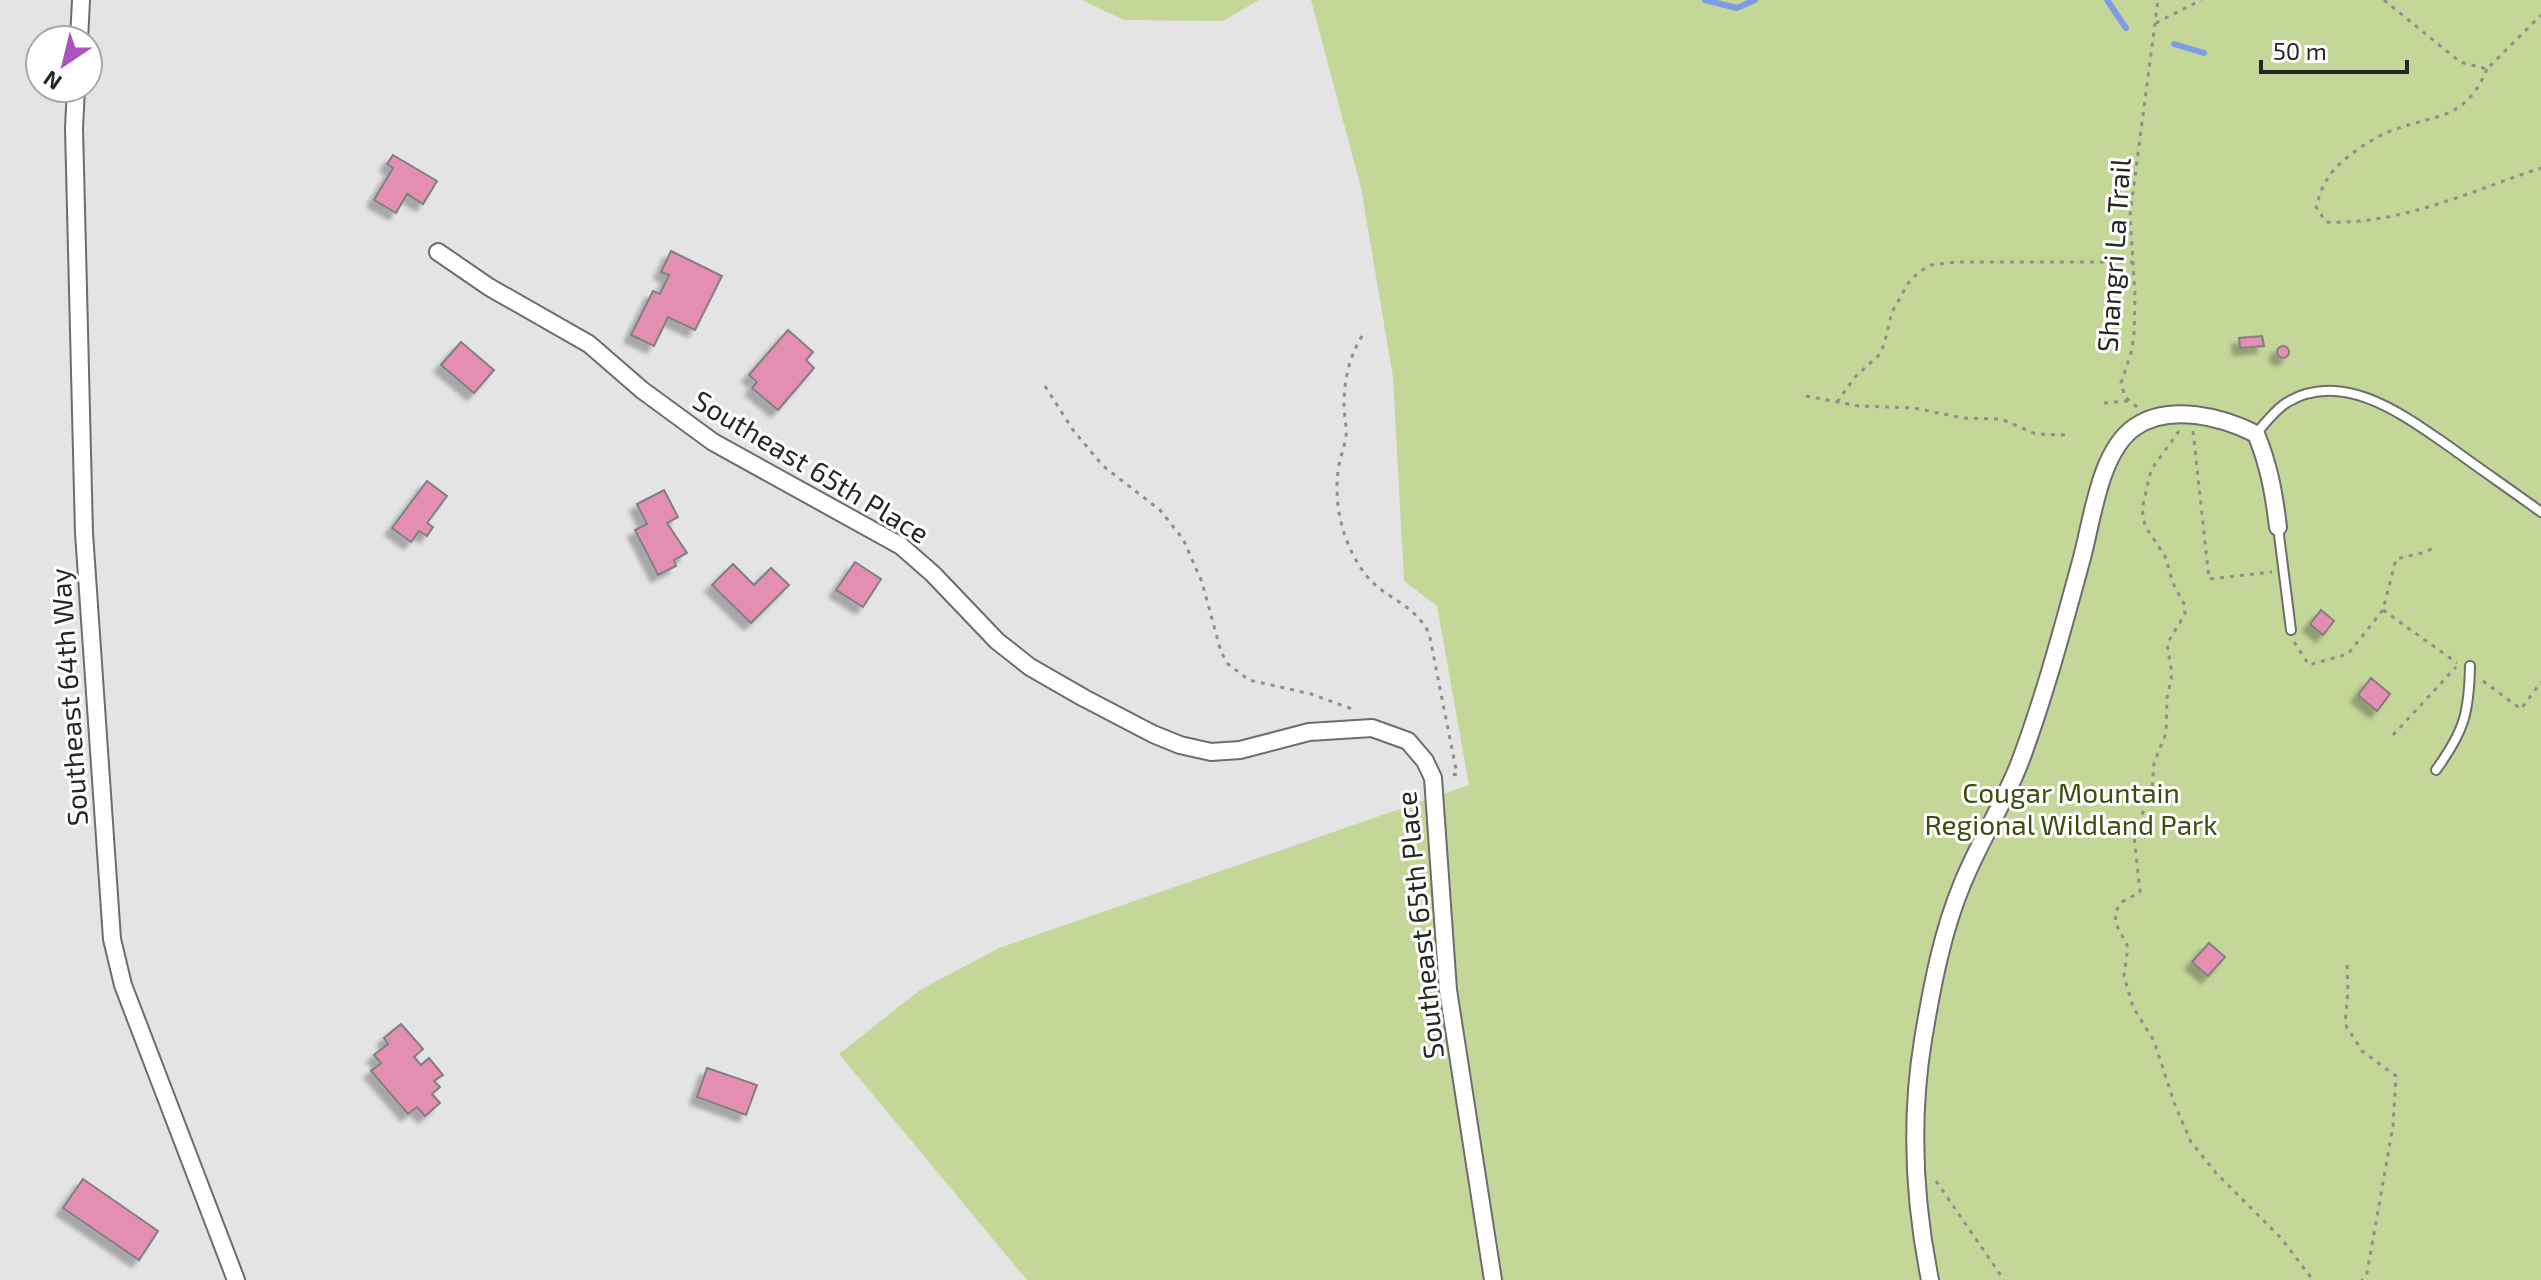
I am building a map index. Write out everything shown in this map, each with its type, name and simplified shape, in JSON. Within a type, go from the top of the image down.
[{"type":"street","points":[[80,24],[81,0]]},
{"type":"street","name":"Southeast 64th Way","points":[[75,104],[84,533],[112,939],[123,985],[236,1280]]},
{"type":"street","name":"Southeast 65th Place","points":[[438,252],[489,287],[589,344],[642,390],[713,442],[901,546],[933,574],[997,641],[1030,667],[1084,698],[1166,739],[1211,752],[1240,750],[1309,732],[1372,728],[1408,741],[1425,761],[1433,778],[1448,990],[1493,1280]]},
{"type":"street","points":[[1930,1280],[1918,1205],[1915,1133],[1922,1044],[1940,952],[1963,883],[2021,759],[2060,640],[2105,469],[2123,437],[2135,426],[2164,417],[2192,415],[2220,419],[2256,434],[2272,479],[2278,527]]},
{"type":"lane","points":[[2256,434],[2273,413],[2300,396],[2319,392],[2358,395],[2399,411],[2541,512]]},
{"type":"lane","points":[[2278,527],[2291,630]]},
{"type":"lane","points":[[2436,770],[2462,731],[2470,689],[2470,666]]},
{"type":"path","name":"Shangri La Trail","points":[[2129,401],[2121,383],[2134,335],[2130,215],[2158,0]]},
{"type":"path","points":[[2156,23],[2201,0]]},
{"type":"path","points":[[2384,0],[2460,62],[2487,69]]},
{"type":"path","points":[[2541,15],[2487,69],[2478,89],[2450,114],[2390,131],[2345,159],[2328,176],[2316,207],[2326,222],[2380,220],[2419,210],[2541,168]]},
{"type":"path","points":[[1837,402],[1855,377],[1878,356],[1901,292],[1919,272],[1931,265],[1956,262],[2132,262]]},
{"type":"path","points":[[1362,336],[1350,355],[1344,404],[1346,435],[1338,471],[1337,500],[1351,553],[1365,574],[1420,618],[1429,633],[1457,774],[1433,778]]},
{"type":"path","points":[[1045,386],[1073,430],[1103,466],[1160,510],[1183,539],[1202,582],[1217,640],[1228,664],[1249,680],[1311,694],[1362,713]]},
{"type":"path","points":[[1806,396],[1866,407],[1914,408],[1963,418],[1992,417],[2036,434],[2065,435]]},
{"type":"path","points":[[2104,403],[2129,401],[2180,427],[2147,479],[2142,499],[2142,517],[2165,556],[2185,614],[2167,644],[2172,674],[2167,698],[2166,733],[2154,763],[2152,789],[2134,835],[2140,892],[2122,902],[2115,912],[2116,924],[2128,947],[2124,976],[2133,1007],[2154,1041],[2191,1142],[2235,1193],[2281,1238],[2313,1280]]},
{"type":"path","points":[[2192,415],[2209,579],[2284,571]]},
{"type":"path","points":[[2291,630],[2296,647],[2309,665],[2348,654],[2383,610],[2396,559],[2426,552],[2436,546]]},
{"type":"path","points":[[2393,735],[2458,664]]},
{"type":"path","points":[[2347,965],[2345,1024],[2362,1051],[2396,1076],[2393,1126],[2367,1273],[2362,1280]]},
{"type":"path","points":[[1931,1174],[2004,1280]]},
{"type":"green space","points":[[1082,0],[1259,0],[1223,21],[1124,20]]},
{"type":"green space","name":"Cougar Mountain Regional Wildland Park","points":[[1311,0],[2541,0],[2541,1280],[1027,1280],[839,1054],[920,990],[999,948],[1469,785],[1437,606],[1404,581],[1393,377],[1361,188]]},
{"type":"building","points":[[393,155],[437,181],[423,204],[407,194],[396,213],[374,200],[393,168],[387,164]]},
{"type":"building","points":[[671,251],[722,276],[695,330],[668,317],[654,346],[631,335],[653,291],[660,294],[669,275],[661,272]]},
{"type":"building","points":[[788,330],[813,352],[806,360],[814,368],[778,410],[752,388],[757,382],[749,375]]},
{"type":"building","points":[[2262,336],[2264,346],[2240,348],[2239,338]]},
{"type":"building","points":[[461,342],[494,370],[474,393],[441,365]]},
{"type":"building","points":[[2283,346],[2289,352],[2283,358],[2277,352]]},
{"type":"building","points":[[427,481],[447,496],[427,523],[433,527],[427,536],[419,531],[411,542],[392,528]]},
{"type":"building","points":[[664,490],[678,517],[667,523],[687,553],[674,560],[676,566],[658,575],[635,530],[647,524],[637,504]]},
{"type":"building","points":[[855,562],[881,579],[863,607],[836,590]]},
{"type":"building","points":[[733,564],[754,585],[771,568],[789,585],[751,623],[712,585]]},
{"type":"building","points":[[2321,610],[2334,621],[2323,635],[2310,624]]},
{"type":"building","points":[[2371,678],[2390,694],[2377,711],[2358,695]]},
{"type":"building","points":[[2209,943],[2225,957],[2208,976],[2192,962]]},
{"type":"building","points":[[401,1024],[423,1049],[414,1057],[421,1065],[429,1058],[443,1075],[434,1081],[440,1087],[432,1094],[440,1103],[425,1116],[417,1107],[408,1114],[371,1071],[381,1063],[374,1055],[388,1044],[384,1038]]},
{"type":"building","points":[[707,1068],[757,1085],[746,1115],[697,1097]]},
{"type":"building","points":[[83,1179],[158,1231],[139,1260],[63,1208]]},
{"type":"waterway","points":[[1705,0],[1737,8],[1755,0]]},
{"type":"waterway","points":[[2107,0],[2126,28]]},
{"type":"waterway","points":[[2174,44],[2204,53]]}]
